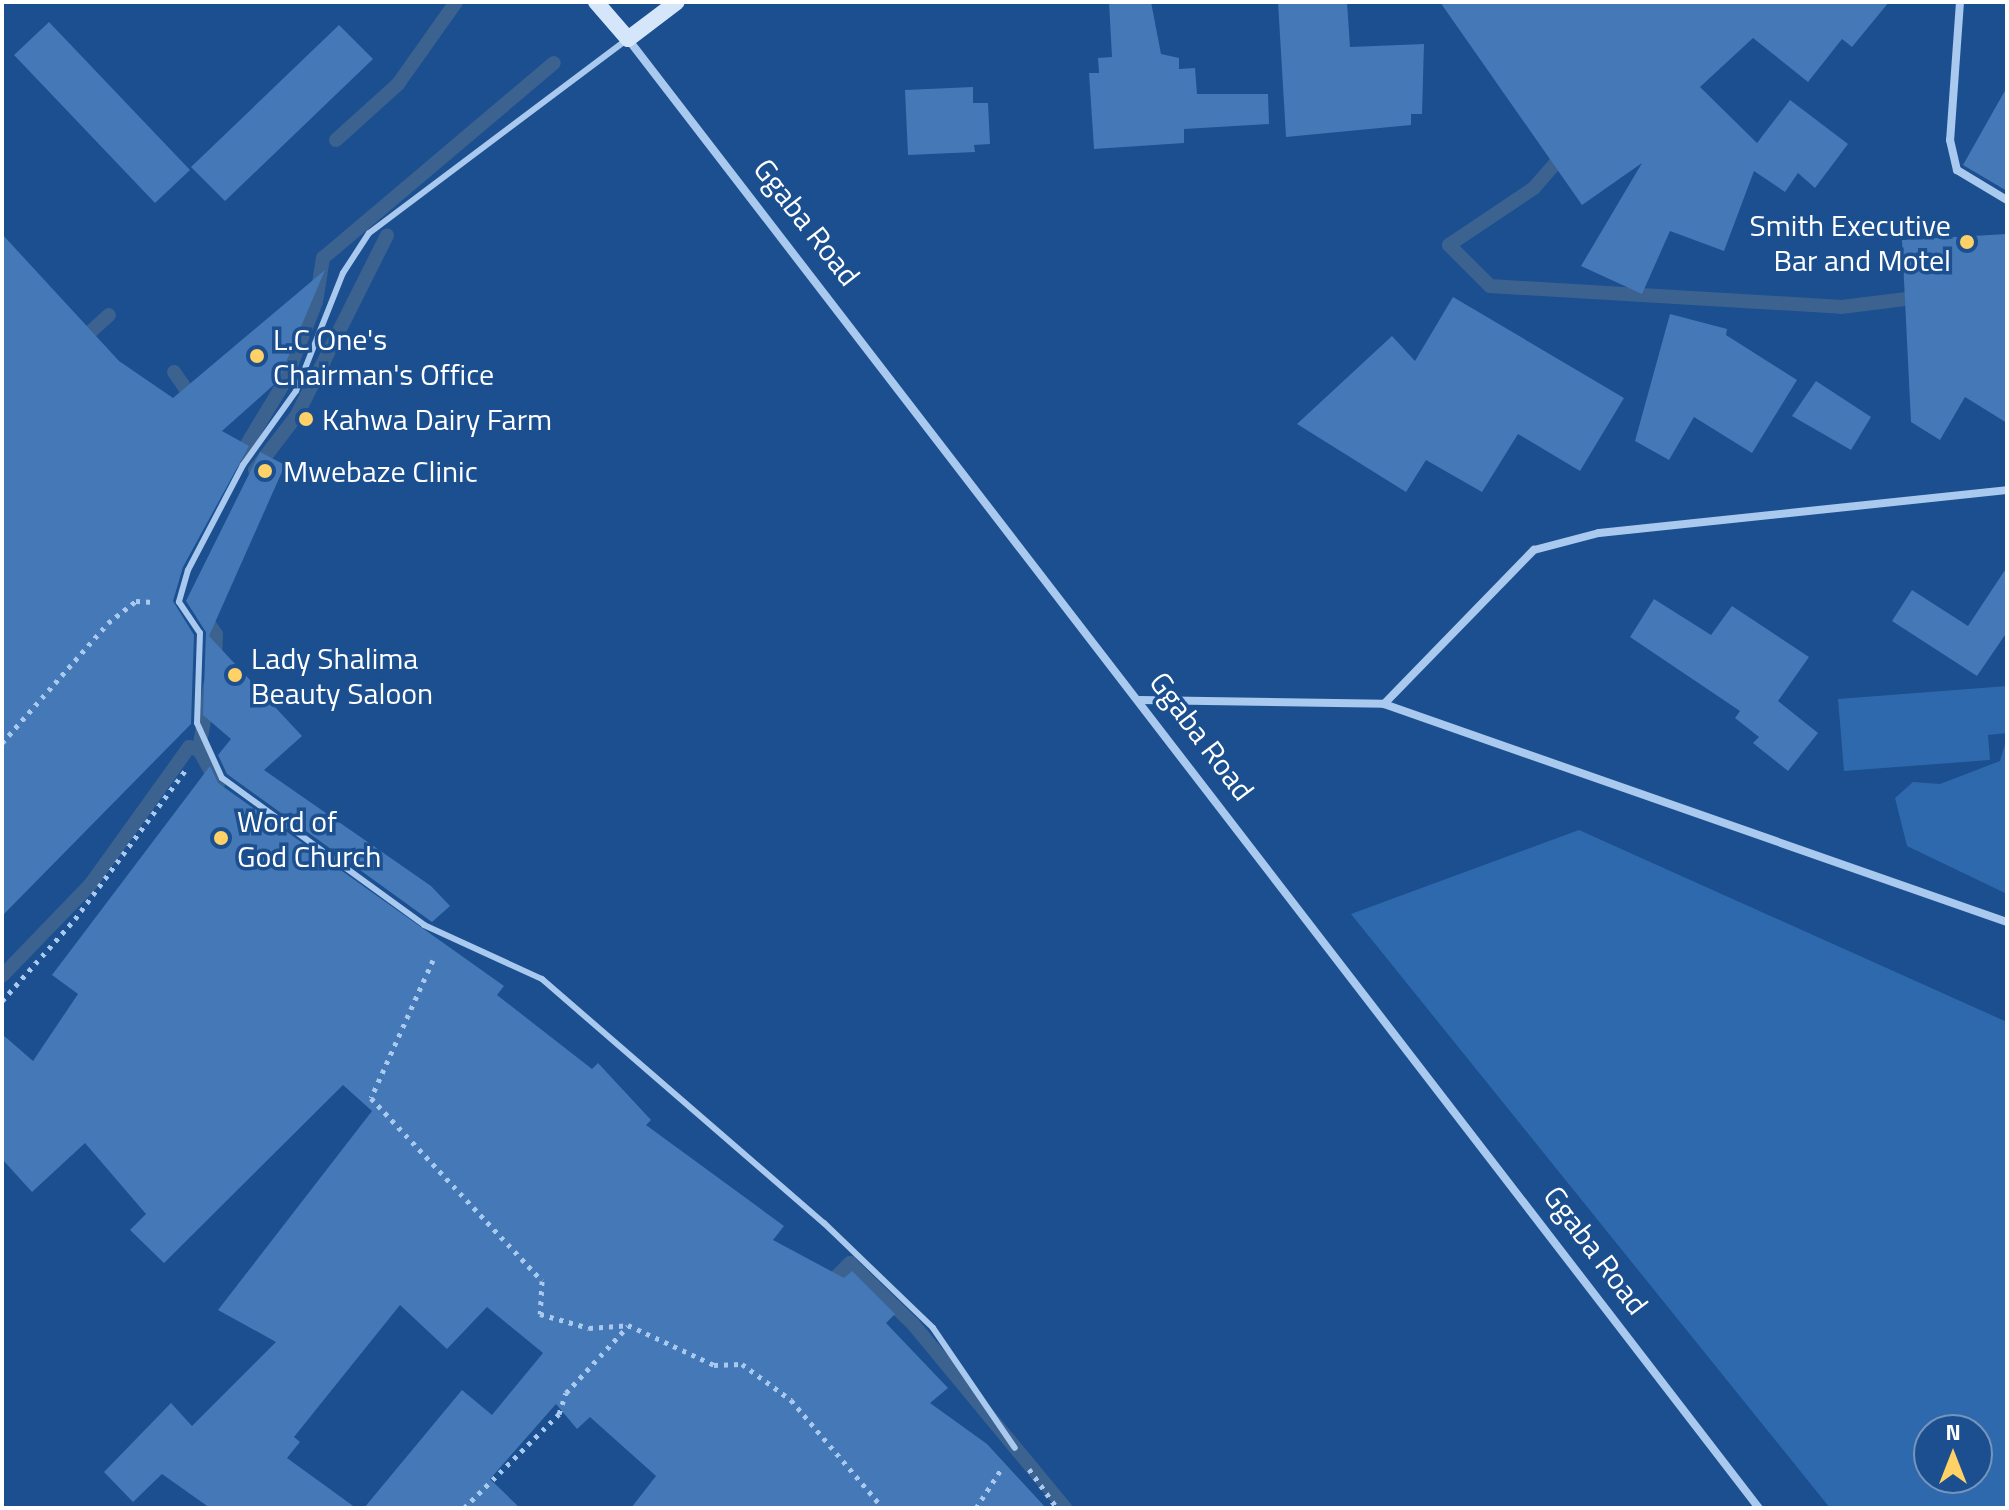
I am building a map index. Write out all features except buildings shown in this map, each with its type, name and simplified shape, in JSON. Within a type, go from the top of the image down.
[{"type":"street","name":"Ggaba Road","points":[[596,2],[628,39],[1140,700],[1759,1508]]},
{"type":"street","points":[[628,39],[677,2]]},
{"type":"street","points":[[1960,2],[1953,155],[1957,170],[2007,200]]},
{"type":"street","points":[[1384,704],[1534,550],[1599,533],[2007,490]]},
{"type":"street","points":[[1140,700],[1384,704],[2007,922]]},
{"type":"lane","points":[[628,39],[369,233],[343,273],[296,391],[216,512],[179,602],[200,633],[196,697],[204,744],[222,778],[424,925],[542,979],[824,1223],[933,1328],[1015,1448]]},
{"type":"path","points":[[2,743],[136,601],[179,602]]},
{"type":"path","points":[[2,1001],[75,919],[204,744]]},
{"type":"path","points":[[446,933],[371,1098],[542,1281],[540,1314],[589,1328],[628,1325],[686,1355],[714,1365],[742,1364],[791,1400],[883,1508]]},
{"type":"path","points":[[464,1508],[559,1414],[566,1393],[628,1325]]},
{"type":"shaded area","points":[[2007,686],[2007,733],[1988,735],[1990,760],[1844,771],[1838,699]]},
{"type":"shaded area","points":[[2007,737],[2007,894],[1907,846],[1895,798],[1913,782],[1940,784],[2000,761]]},
{"type":"shaded area","points":[[1579,830],[2007,1022],[2007,1508],[1830,1508],[1351,914]]},
{"type":"waterway","points":[[336,140],[398,84],[456,2]]},
{"type":"waterway","points":[[238,459],[285,381],[316,302],[323,258],[554,63]]},
{"type":"waterway","points":[[1560,158],[1534,188],[1449,245],[1490,286],[1841,307],[1923,297]]},
{"type":"waterway","points":[[255,470],[297,415],[387,235]]},
{"type":"waterway","points":[[77,344],[109,315]]},
{"type":"waterway","points":[[174,372],[194,401]]},
{"type":"waterway","points":[[203,615],[216,634],[215,662]]},
{"type":"waterway","points":[[199,750],[210,685]]},
{"type":"waterway","points":[[2,976],[90,885],[189,747],[199,750],[218,784]]},
{"type":"waterway","points":[[827,1286],[850,1263],[913,1324],[1065,1508]]},
{"type":"place","name":"Smith Executive Bar and Motel","points":[[1967,242]]},
{"type":"place","name":"L.C One's Chairman's Office","points":[[257,356]]},
{"type":"place","name":"Kahwa Dairy Farm","points":[[306,419]]},
{"type":"place","name":"Mwebaze Clinic","points":[[265,471]]},
{"type":"place","name":"Lady Shalima Beauty Saloon","points":[[235,675]]},
{"type":"place","name":"Word of God Church","points":[[221,838]]}]
